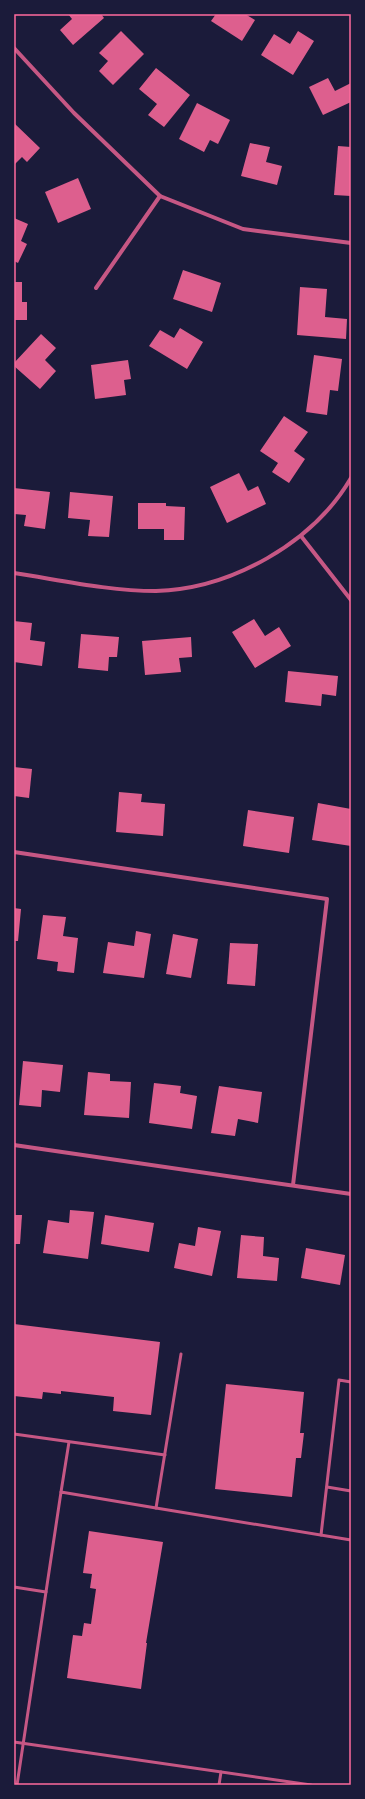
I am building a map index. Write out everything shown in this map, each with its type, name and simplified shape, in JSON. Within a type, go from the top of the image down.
[{"type":"street","points":[[14,48],[74,113],[160,196],[243,228],[351,243]]},
{"type":"street","points":[[96,288],[160,196]]},
{"type":"street","points":[[14,573],[128,589],[156,591],[184,588],[225,577],[265,560],[301,536],[326,512],[351,478]]},
{"type":"street","points":[[301,536],[351,600]]},
{"type":"street","points":[[14,852],[327,900],[292,1185]]},
{"type":"street","points":[[14,1145],[351,1194]]},
{"type":"lane","points":[[156,1508],[181,1354]]},
{"type":"lane","points":[[321,1535],[338,1380],[351,1382]]},
{"type":"lane","points":[[14,1434],[165,1455]]},
{"type":"lane","points":[[17,1785],[69,1442]]},
{"type":"lane","points":[[326,1487],[351,1491]]},
{"type":"lane","points":[[61,1492],[351,1540]]},
{"type":"lane","points":[[14,1587],[46,1592]]},
{"type":"lane","points":[[14,1742],[311,1785]]},
{"type":"lane","points":[[219,1785],[221,1772]]},
{"type":"building","points":[[68,14],[101,14],[104,18],[73,45],[60,30],[72,19]]},
{"type":"building","points":[[216,14],[245,14],[255,20],[242,41],[211,21]]},
{"type":"building","points":[[121,31],[144,54],[113,85],[99,71],[108,61],[99,53]]},
{"type":"building","points":[[298,31],[314,41],[293,75],[261,55],[274,34],[290,44]]},
{"type":"building","points":[[156,68],[190,95],[164,127],[148,115],[157,104],[139,89]]},
{"type":"building","points":[[328,78],[335,91],[351,83],[351,102],[323,115],[309,87]]},
{"type":"building","points":[[197,103],[230,120],[218,144],[210,140],[204,152],[179,139]]},
{"type":"building","points":[[14,123],[40,148],[27,162],[22,157],[14,165]]},
{"type":"building","points":[[250,143],[270,147],[266,162],[282,166],[277,185],[241,176]]},
{"type":"building","points":[[338,146],[351,147],[351,196],[334,195]]},
{"type":"building","points":[[78,178],[91,209],[58,223],[45,192]]},
{"type":"building","points":[[14,218],[28,224],[21,241],[27,244],[18,263],[14,261]]},
{"type":"building","points":[[183,270],[221,283],[212,312],[173,299]]},
{"type":"building","points":[[14,282],[22,282],[22,302],[27,302],[27,320],[14,320]]},
{"type":"building","points":[[300,287],[327,289],[325,317],[347,319],[346,339],[297,335]]},
{"type":"building","points":[[180,328],[203,342],[187,369],[149,346],[160,330],[174,338]]},
{"type":"building","points":[[41,334],[56,348],[45,360],[56,371],[40,389],[14,366],[14,363]]},
{"type":"building","points":[[314,355],[342,359],[338,391],[330,390],[327,415],[306,412]]},
{"type":"building","points":[[128,360],[131,379],[124,380],[126,395],[95,399],[91,365]]},
{"type":"building","points":[[284,416],[308,432],[294,451],[305,459],[289,483],[272,472],[278,463],[260,451]]},
{"type":"building","points":[[239,473],[248,491],[258,486],[266,504],[227,523],[210,487]]},
{"type":"building","points":[[14,488],[50,492],[45,529],[24,526],[26,515],[14,514]]},
{"type":"building","points":[[70,492],[113,496],[109,537],[88,536],[90,520],[68,518]]},
{"type":"building","points":[[138,503],[166,503],[166,506],[185,507],[184,540],[164,540],[164,529],[138,529]]},
{"type":"building","points":[[254,619],[265,636],[279,627],[291,646],[255,668],[232,632]]},
{"type":"building","points":[[14,621],[32,623],[30,640],[45,642],[42,666],[14,662]]},
{"type":"building","points":[[81,634],[119,637],[117,657],[109,657],[108,671],[78,668]]},
{"type":"building","points":[[191,637],[192,657],[179,658],[181,672],[145,675],[142,641]]},
{"type":"building","points":[[288,671],[338,676],[336,696],[322,694],[321,706],[285,702]]},
{"type":"building","points":[[14,767],[32,769],[29,798],[14,796]]},
{"type":"building","points":[[119,792],[142,794],[141,802],[165,804],[163,836],[116,832]]},
{"type":"building","points":[[318,803],[351,809],[351,846],[312,840]]},
{"type":"building","points":[[248,810],[294,817],[289,853],[243,846]]},
{"type":"building","points":[[14,908],[21,909],[18,941],[14,941]]},
{"type":"building","points":[[43,915],[66,917],[63,936],[78,938],[74,973],[57,971],[58,962],[37,959]]},
{"type":"building","points":[[136,931],[151,934],[144,978],[103,973],[108,942],[134,946]]},
{"type":"building","points":[[173,934],[198,939],[191,978],[166,974]]},
{"type":"building","points":[[230,943],[258,944],[255,986],[227,984]]},
{"type":"building","points":[[23,1061],[63,1065],[60,1092],[42,1090],[41,1107],[19,1105]]},
{"type":"building","points":[[88,1072],[110,1074],[110,1081],[131,1082],[129,1118],[84,1115]]},
{"type":"building","points":[[154,1083],[181,1086],[180,1093],[197,1096],[192,1129],[149,1123]]},
{"type":"building","points":[[219,1086],[262,1092],[258,1123],[238,1119],[235,1136],[211,1133]]},
{"type":"building","points":[[70,1210],[94,1212],[88,1259],[43,1253],[48,1220],[69,1223]]},
{"type":"building","points":[[14,1215],[22,1215],[20,1244],[14,1244]]},
{"type":"building","points":[[105,1215],[154,1223],[149,1252],[101,1244]]},
{"type":"building","points":[[198,1227],[221,1231],[212,1276],[174,1268],[179,1243],[195,1246]]},
{"type":"building","points":[[241,1235],[264,1237],[263,1256],[279,1258],[277,1281],[237,1278]]},
{"type":"building","points":[[306,1248],[345,1255],[340,1285],[301,1278]]},
{"type":"building","points":[[14,1324],[160,1342],[151,1415],[113,1411],[114,1397],[61,1391],[61,1394],[43,1392],[42,1399],[14,1396]]},
{"type":"building","points":[[226,1384],[304,1392],[300,1433],[304,1433],[301,1458],[296,1458],[292,1497],[215,1489]]},
{"type":"building","points":[[89,1531],[163,1542],[146,1643],[141,1689],[67,1678],[73,1635],[82,1636],[84,1623],[91,1624],[96,1589],[90,1588],[92,1574],[83,1573]]}]
